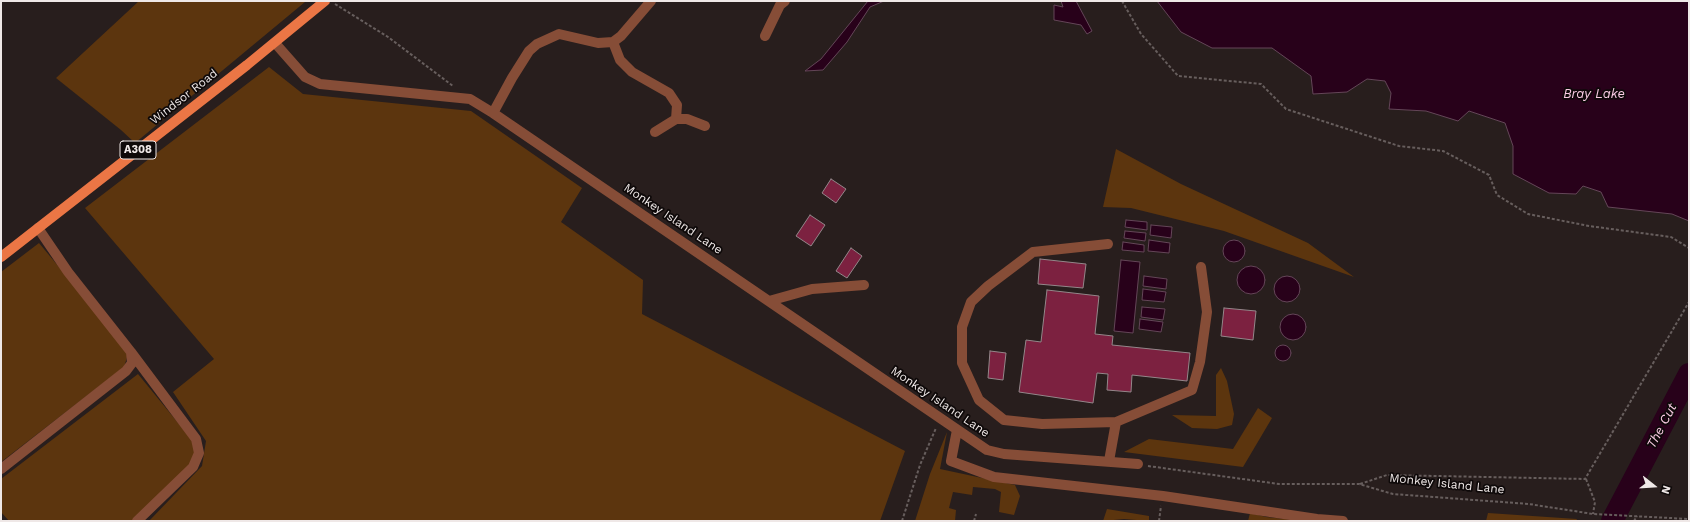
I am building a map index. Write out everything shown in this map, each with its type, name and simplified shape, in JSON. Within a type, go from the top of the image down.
[{"type":"main road","name":"Windsor Road","points":[[1,257],[329,2]]},
{"type":"street","points":[[493,113],[528,51],[537,44],[559,34],[598,43],[613,42],[621,36],[651,1]]},
{"type":"street","points":[[765,36],[780,2]]},
{"type":"street","points":[[613,42],[620,60],[632,72],[669,93],[677,105],[676,119]]},
{"type":"street","name":"Monkey Island Lane","points":[[275,43],[305,78],[320,84],[470,99],[493,113],[987,450],[1004,454],[1138,464]]},
{"type":"street","points":[[655,132],[676,119],[687,119],[705,126]]},
{"type":"street","points":[[38,228],[68,272],[196,438],[199,453],[193,467],[137,521]]},
{"type":"street","points":[[1108,244],[1033,252],[988,286],[971,302],[962,327],[962,363],[979,400],[1004,420],[1042,424],[1116,422],[1192,390],[1200,362],[1207,312],[1201,267]]},
{"type":"street","points":[[769,301],[812,289],[864,285]]},
{"type":"street","points":[[1,469],[126,371],[132,363],[131,352]]},
{"type":"street","points":[[1109,461],[1116,422]]},
{"type":"street","points":[[957,430],[951,461],[994,477],[1163,496],[1317,519],[1343,521]]},
{"type":"path","points":[[1122,1],[1141,34],[1178,76],[1261,84],[1286,110],[1399,146],[1443,151],[1489,175],[1497,195],[1528,214],[1589,226],[1671,237],[1689,248]]},
{"type":"path","points":[[329,2],[388,37],[470,99]]},
{"type":"path","points":[[1585,478],[1689,302]]},
{"type":"path","points":[[902,521],[920,464],[940,418]]},
{"type":"path","name":"Monkey Island Lane","points":[[1138,464],[1279,484],[1359,484],[1393,494],[1529,504],[1594,514],[1689,519]]},
{"type":"path","points":[[1359,484],[1387,474],[1585,478]]},
{"type":"path","points":[[1585,478],[1595,502],[1594,514]]},
{"type":"path","points":[[1159,521],[1163,496]]},
{"type":"path","points":[[974,521],[976,514]]},
{"type":"path","points":[[1634,521],[1637,516]]},
{"type":"shaded area","points":[[139,1],[305,2],[135,143],[56,78]]},
{"type":"shaded area","points":[[269,67],[303,94],[471,111],[582,188],[561,222],[643,280],[642,314],[905,451],[880,521],[149,521],[202,466],[206,441],[173,392],[214,359],[85,208]]},
{"type":"shaded area","points":[[1116,149],[1181,184],[1308,243],[1354,277],[1224,231],[1131,208],[1103,207]]},
{"type":"shaded area","points":[[39,243],[129,351],[124,367],[1,462],[1,272]]},
{"type":"shaded area","points":[[1221,368],[1227,381],[1234,414],[1232,425],[1217,429],[1192,428],[1172,415],[1216,416],[1216,375]]},
{"type":"shaded area","points":[[138,374],[197,446],[191,467],[138,521],[9,521],[1,512],[1,479]]},
{"type":"shaded area","points":[[1258,408],[1272,418],[1243,467],[1124,452],[1149,439],[1233,449]]},
{"type":"shaded area","points":[[947,432],[940,469],[1015,485],[1020,496],[1014,515],[999,512],[1001,492],[995,489],[973,487],[972,495],[953,492],[949,508],[956,510],[955,521],[915,521],[930,474]]},
{"type":"shaded area","points":[[1107,509],[1149,516],[1149,521],[1124,519],[1103,521]]},
{"type":"shaded area","points":[[1250,513],[1266,517],[1304,521],[1248,521]]},
{"type":"shaded area","points":[[1488,513],[1577,519],[1576,521],[1486,521]]},
{"type":"water","points":[[868,1],[884,1],[870,7],[847,42],[823,70],[805,71],[821,59]]},
{"type":"water","points":[[1061,1],[1076,1],[1092,31],[1087,34],[1081,25],[1054,20],[1054,5],[1063,7]]},
{"type":"water","name":"Bray Lake","points":[[1157,1],[1689,1],[1689,221],[1672,214],[1608,207],[1601,192],[1583,186],[1576,194],[1549,193],[1513,174],[1513,146],[1505,123],[1469,111],[1458,121],[1426,111],[1389,109],[1391,93],[1385,81],[1367,79],[1347,92],[1313,94],[1311,76],[1272,48],[1212,48],[1181,32]]},
{"type":"water","points":[[1126,220],[1147,222],[1147,230],[1125,227]]},
{"type":"water","points":[[1151,225],[1172,227],[1171,238],[1150,235]]},
{"type":"water","points":[[1125,231],[1146,233],[1145,241],[1124,238]]},
{"type":"water","points":[[1149,240],[1170,243],[1169,253],[1148,251]]},
{"type":"water","points":[[1230,240],[1238,240],[1245,247],[1245,255],[1238,262],[1230,262],[1223,255],[1223,247]]},
{"type":"water","points":[[1123,242],[1144,245],[1144,252],[1122,250]]},
{"type":"water","points":[[1121,260],[1140,262],[1133,333],[1114,331]]},
{"type":"water","points":[[1251,266],[1257,267],[1261,270],[1264,274],[1264,286],[1261,290],[1257,293],[1251,294],[1245,293],[1241,290],[1238,286],[1237,280],[1238,274],[1241,270],[1245,267]]},
{"type":"water","points":[[1144,276],[1167,279],[1166,289],[1143,286]]},
{"type":"water","points":[[1287,276],[1296,280],[1300,289],[1296,298],[1287,302],[1278,298],[1274,289],[1278,280]]},
{"type":"water","points":[[1143,289],[1166,292],[1164,302],[1142,300]]},
{"type":"water","points":[[1142,307],[1165,309],[1163,320],[1141,317]]},
{"type":"water","points":[[1293,314],[1302,318],[1306,327],[1302,336],[1293,340],[1284,336],[1280,327],[1284,318]]},
{"type":"water","points":[[1140,319],[1163,322],[1161,332],[1139,329]]},
{"type":"water","points":[[1283,345],[1289,347],[1291,353],[1289,359],[1283,361],[1277,359],[1275,353],[1277,347]]},
{"type":"building","points":[[831,179],[846,189],[836,203],[822,193]]},
{"type":"building","points":[[810,215],[825,225],[811,246],[796,236]]},
{"type":"building","points":[[851,248],[862,256],[847,278],[836,271]]},
{"type":"building","points":[[1040,259],[1086,264],[1083,288],[1038,284]]},
{"type":"building","points":[[1047,290],[1099,296],[1095,334],[1113,336],[1112,345],[1190,353],[1187,381],[1132,375],[1131,392],[1107,390],[1108,374],[1097,373],[1093,403],[1019,392],[1026,340],[1041,342]]},
{"type":"building","points":[[1224,308],[1256,311],[1253,340],[1221,336]]},
{"type":"building","points":[[990,351],[1006,353],[1003,380],[988,378]]},
{"type":"waterway","name":"The Cut","points":[[1612,521],[1689,374]]}]
